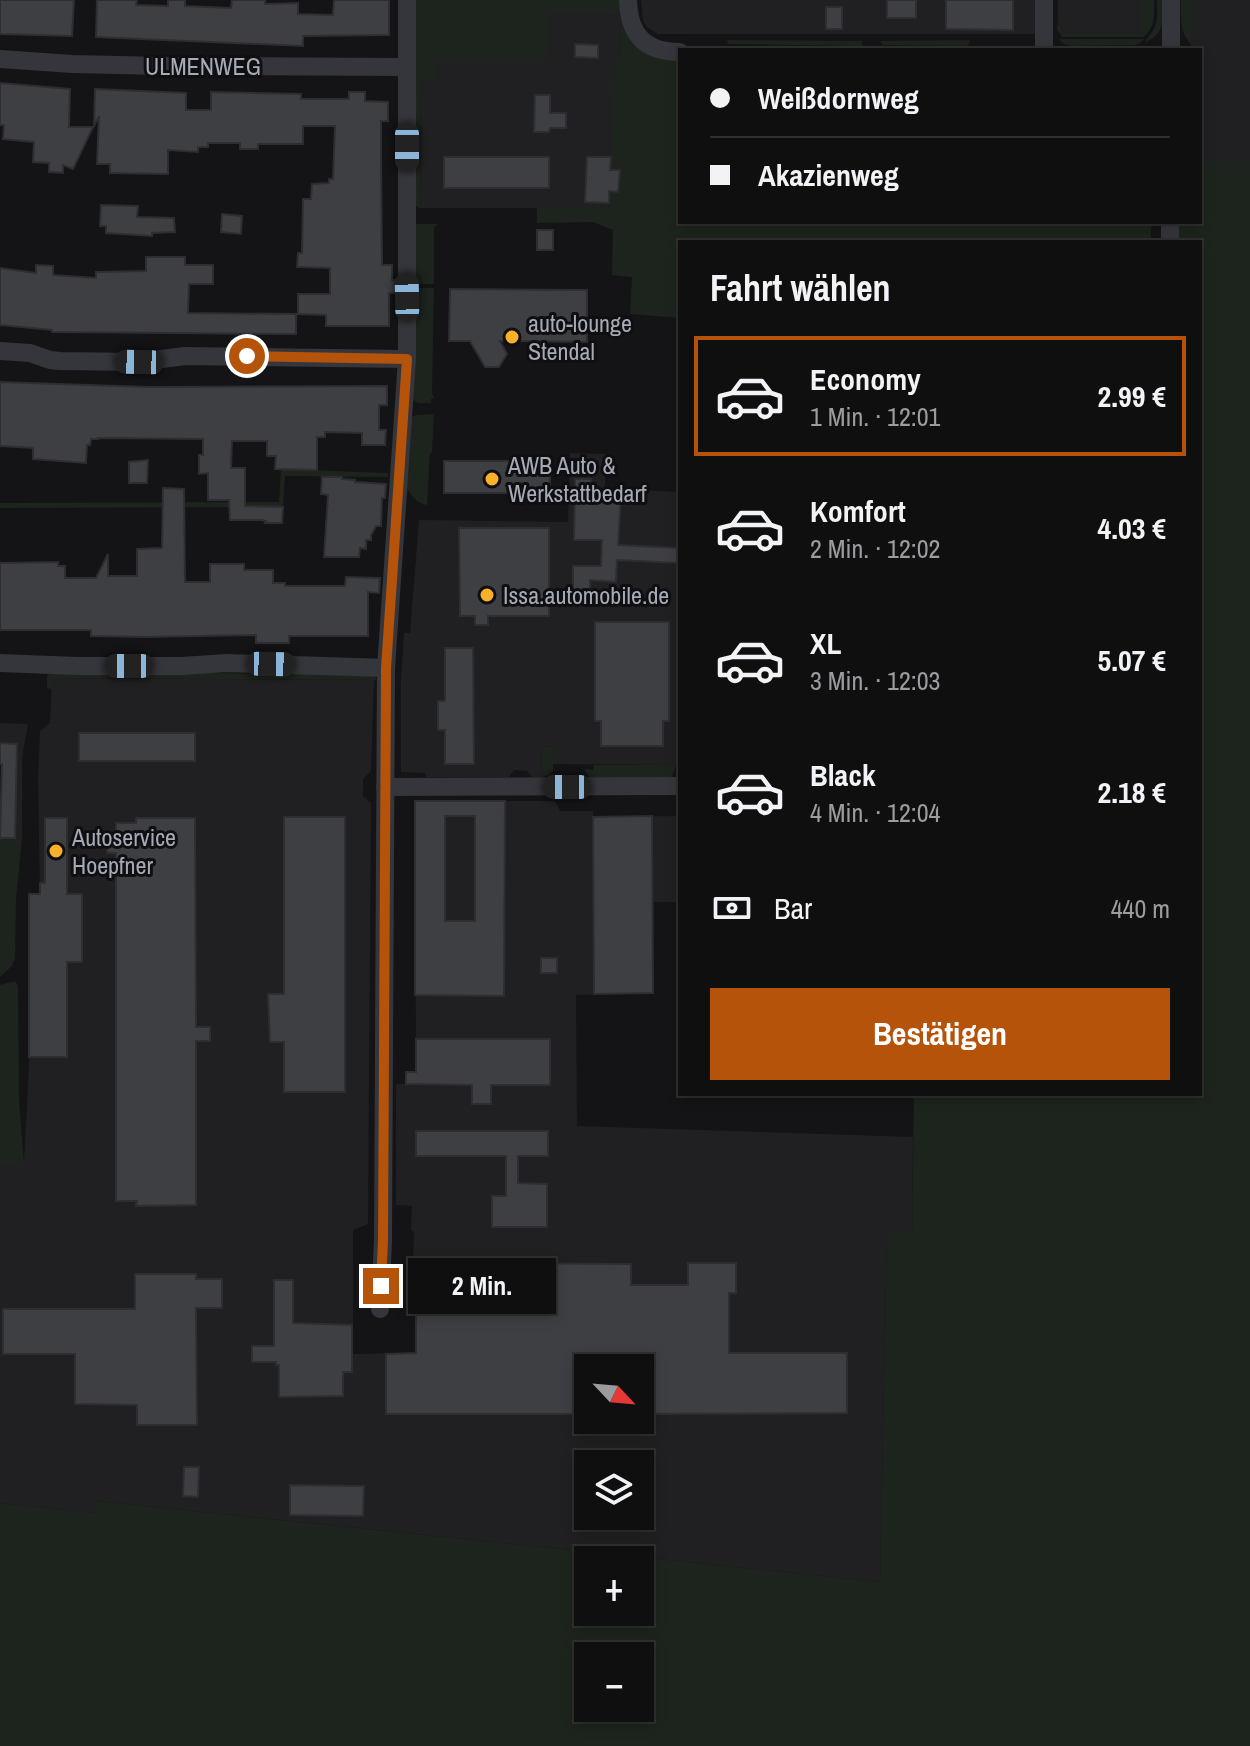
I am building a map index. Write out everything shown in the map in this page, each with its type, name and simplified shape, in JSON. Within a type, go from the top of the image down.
[{"type":"street","points":[[380,1309],[386,668],[407,359],[407,0]]},
{"type":"street","points":[[628,0],[629,19],[644,42],[663,51],[678,52]]},
{"type":"street","points":[[1044,0],[1044,48]]},
{"type":"street","points":[[1171,0],[1171,48]]},
{"type":"street","name":"ULMENWEG","points":[[0,59],[164,66],[407,67]]},
{"type":"street","points":[[0,351],[30,353],[60,361],[139,362],[185,356],[407,359]]},
{"type":"street","points":[[0,663],[152,666],[226,663],[386,668]]},
{"type":"street","points":[[385,787],[678,786]]},
{"type":"shaded area","points":[[414,0],[622,0],[622,21],[678,58],[678,224],[1151,224],[1151,240],[678,240],[678,318],[630,314],[632,277],[612,275],[613,230],[593,222],[537,223],[537,208],[609,207],[614,76],[616,61],[620,60],[621,15],[608,14],[607,11],[549,11],[549,58],[438,58],[434,79],[421,79],[420,208],[414,205]]},
{"type":"shaded area","points":[[641,0],[1037,0],[1036,31],[1034,34],[657,34],[643,21]]},
{"type":"shaded area","points":[[1058,0],[1141,0],[1141,34],[1065,34],[1058,22]]},
{"type":"shaded area","points":[[1141,0],[1154,0],[1152,24],[1144,37],[1062,37],[1057,29],[1058,22],[1065,34],[1141,34]]},
{"type":"shaded area","points":[[1157,0],[1163,0],[1162,25],[1152,39],[1145,42],[1156,25]]},
{"type":"shaded area","points":[[1181,0],[1191,0],[1191,44],[1183,29]]},
{"type":"shaded area","points":[[1191,0],[1250,0],[1250,162],[1202,162],[1202,48],[1191,48]]},
{"type":"shaded area","points":[[549,11],[608,11],[609,14],[621,15],[609,208],[420,208],[421,79],[438,70],[438,58],[548,58]]},
{"type":"shaded area","points":[[1059,39],[1144,39],[1133,45],[1072,46]]},
{"type":"shaded area","points":[[727,40],[862,41],[862,46],[728,44]]},
{"type":"shaded area","points":[[970,40],[968,46],[883,45],[880,41]]},
{"type":"shaded area","points":[[1202,162],[1250,162],[1250,1746],[0,1746],[0,1503],[94,1513],[95,1501],[574,1550],[574,1626],[654,1626],[654,1559],[880,1582],[887,1233],[912,1233],[914,1096],[1202,1096],[1202,240],[1178,240],[1178,224],[1202,224]]},
{"type":"shaded area","points":[[417,224],[438,224],[434,227],[434,284],[414,284],[414,228]]},
{"type":"shaded area","points":[[415,288],[434,288],[434,398],[431,403],[418,403],[412,399]]},
{"type":"shaded area","points":[[434,414],[427,505],[416,500],[405,484],[411,417]]},
{"type":"shaded area","points":[[570,453],[606,454],[605,488],[678,492],[678,765],[553,764],[553,747],[542,746],[541,777],[514,770],[509,777],[426,777],[425,773],[401,772],[404,633],[410,633],[419,520],[568,522]]},
{"type":"shaded area","points":[[281,469],[388,473],[388,477],[285,476],[283,507],[0,508],[0,503],[279,502]]},
{"type":"shaded area","points":[[205,669],[210,673],[277,674],[281,669],[374,676],[377,680],[53,678],[52,690],[47,687],[49,674]]},
{"type":"shaded area","points":[[52,678],[374,680],[371,771],[363,779],[363,796],[371,803],[368,1224],[353,1230],[353,1354],[416,1353],[416,1294],[408,1294],[408,1273],[413,1267],[412,1206],[396,1205],[396,1084],[406,1084],[406,1072],[416,1071],[415,801],[555,801],[560,811],[593,811],[593,817],[678,816],[678,902],[653,902],[653,993],[576,995],[577,1126],[913,1137],[912,1234],[887,1234],[880,1582],[654,1559],[654,1546],[574,1546],[574,1550],[96,1501],[94,1513],[0,1503],[0,1163],[24,1163],[29,1065],[29,894],[40,893],[40,731],[50,723]]},
{"type":"shaded area","points":[[0,723],[28,724],[22,758],[22,839],[0,838]]},
{"type":"shaded area","points":[[542,746],[553,747],[553,770],[541,777]]},
{"type":"shaded area","points":[[594,765],[676,765],[672,777],[589,777],[584,769],[593,770]]},
{"type":"shaded area","points":[[0,838],[22,839],[16,898],[15,958],[12,966],[0,977]]},
{"type":"shaded area","points":[[16,982],[18,987],[19,1100],[24,1164],[0,1163],[0,985]]},
{"type":"building","points":[[0,0],[74,0],[72,36],[0,34]]},
{"type":"building","points":[[97,0],[137,0],[136,5],[168,6],[168,0],[185,0],[185,6],[231,8],[232,0],[265,0],[265,4],[298,3],[298,14],[333,15],[334,0],[389,0],[389,35],[303,36],[303,46],[96,37]]},
{"type":"building","points":[[887,0],[916,0],[916,18],[887,18]]},
{"type":"building","points":[[946,0],[1013,0],[1013,30],[946,29]]},
{"type":"building","points":[[826,7],[842,7],[842,29],[826,29]]},
{"type":"building","points":[[575,44],[598,45],[598,58],[575,57]]},
{"type":"building","points":[[0,83],[70,89],[69,127],[93,127],[73,169],[63,165],[63,173],[49,172],[49,163],[33,162],[34,142],[3,139]]},
{"type":"building","points":[[95,89],[186,93],[186,110],[211,110],[211,92],[301,94],[301,99],[349,99],[349,92],[365,92],[365,101],[388,102],[388,121],[381,121],[381,151],[382,265],[392,265],[392,280],[395,280],[395,293],[389,293],[389,326],[326,326],[326,315],[298,314],[298,294],[330,294],[330,268],[297,267],[298,253],[302,253],[303,199],[311,199],[312,184],[329,183],[329,179],[333,179],[335,126],[303,126],[303,144],[258,144],[258,149],[240,149],[240,143],[208,143],[208,147],[198,147],[198,152],[168,150],[168,174],[110,173],[110,164],[97,164],[99,116],[94,126]]},
{"type":"building","points":[[535,95],[550,95],[550,113],[566,113],[566,128],[534,132]]},
{"type":"building","points":[[444,157],[549,157],[549,188],[444,188]]},
{"type":"building","points":[[587,157],[611,157],[610,170],[620,170],[618,192],[609,191],[609,203],[585,202]]},
{"type":"building","points":[[101,205],[138,206],[137,217],[174,218],[175,232],[152,233],[152,236],[106,233],[106,226],[100,226]]},
{"type":"building","points":[[222,214],[242,216],[241,234],[221,232]]},
{"type":"building","points":[[537,230],[553,230],[553,250],[537,250]]},
{"type":"building","points":[[146,257],[185,257],[185,265],[213,265],[213,284],[189,284],[188,313],[296,314],[296,334],[52,332],[0,325],[0,268],[36,273],[36,265],[53,266],[53,275],[96,278],[96,272],[146,271]]},
{"type":"building","points":[[450,289],[587,290],[587,342],[500,341],[507,354],[499,367],[485,367],[470,341],[449,341]]},
{"type":"building","points":[[0,382],[148,387],[387,386],[387,405],[379,405],[379,430],[386,430],[385,445],[362,445],[362,433],[325,432],[325,437],[317,437],[317,470],[275,469],[276,456],[267,456],[267,441],[232,441],[231,468],[245,468],[245,506],[283,507],[282,523],[230,520],[229,500],[208,500],[208,473],[199,474],[203,439],[98,438],[91,439],[90,445],[87,445],[86,463],[33,459],[33,448],[0,446]]},
{"type":"building","points":[[148,460],[147,483],[129,483],[129,462]]},
{"type":"building","points":[[444,461],[550,461],[550,493],[444,493]]},
{"type":"building","points":[[322,477],[386,484],[381,526],[376,526],[371,540],[366,540],[366,549],[360,548],[359,557],[324,557],[328,495],[321,494]]},
{"type":"building","points":[[575,479],[591,479],[591,494],[621,496],[618,545],[678,548],[678,563],[617,560],[616,582],[590,580],[590,593],[573,593],[573,566],[601,566],[602,540],[574,540]]},
{"type":"building","points":[[163,488],[184,489],[185,582],[210,582],[210,564],[244,564],[244,570],[273,570],[273,583],[285,583],[285,586],[345,586],[346,577],[380,578],[379,593],[368,592],[368,636],[289,636],[289,643],[256,643],[256,635],[91,636],[91,630],[0,630],[0,563],[58,562],[58,566],[65,566],[65,578],[96,578],[108,554],[108,576],[137,576],[137,549],[162,548]]},
{"type":"building","points":[[459,528],[549,528],[549,616],[488,616],[488,625],[475,625],[475,616],[460,616]]},
{"type":"building","points":[[595,622],[669,622],[669,721],[663,721],[663,746],[601,746],[601,721],[595,721]]},
{"type":"building","points":[[445,648],[473,648],[474,764],[445,764],[445,730],[438,730],[438,701],[445,701]]},
{"type":"building","points":[[79,733],[195,733],[195,761],[79,761]]},
{"type":"building","points":[[0,743],[17,744],[15,838],[0,838]]},
{"type":"building","points":[[415,801],[505,801],[504,996],[415,995]],"holes":[[[445,816],[475,816],[475,921],[445,921]]]},
{"type":"building","points":[[652,816],[653,993],[594,994],[593,817]]},
{"type":"building","points":[[284,817],[345,817],[345,1092],[284,1092],[284,1042],[270,1042],[268,994],[284,994]]},
{"type":"building","points":[[45,818],[67,818],[67,894],[82,894],[82,962],[67,962],[67,1057],[29,1057],[29,894],[40,894],[40,883],[45,883]]},
{"type":"building","points":[[136,818],[195,818],[196,1027],[210,1027],[210,1041],[196,1041],[196,1205],[136,1206],[137,1201],[116,1201],[116,853],[107,853],[108,836],[116,836],[116,823],[136,823]]},
{"type":"building","points":[[541,958],[557,958],[557,973],[541,973]]},
{"type":"building","points":[[416,1039],[550,1039],[550,1085],[491,1085],[491,1104],[472,1104],[472,1085],[406,1084],[406,1072],[416,1072]]},
{"type":"building","points":[[416,1131],[548,1131],[548,1156],[518,1156],[518,1183],[547,1184],[547,1227],[492,1227],[492,1196],[506,1196],[506,1156],[416,1156]]},
{"type":"building","points":[[455,1263],[631,1264],[631,1285],[688,1285],[688,1263],[736,1263],[736,1293],[729,1293],[729,1353],[847,1353],[847,1413],[654,1414],[654,1354],[574,1354],[574,1414],[386,1414],[386,1354],[416,1353],[416,1294],[455,1294]]},
{"type":"building","points":[[135,1274],[196,1274],[196,1279],[222,1279],[222,1308],[196,1308],[197,1425],[137,1425],[137,1405],[75,1404],[75,1354],[3,1354],[3,1309],[135,1309]]},
{"type":"building","points":[[274,1280],[293,1280],[293,1323],[352,1325],[352,1372],[343,1372],[343,1396],[279,1397],[279,1365],[276,1362],[252,1362],[252,1346],[274,1346]]},
{"type":"building","points":[[184,1467],[199,1467],[198,1497],[183,1496]]},
{"type":"building","points":[[290,1485],[364,1486],[363,1516],[290,1515]]},
{"type":"place","name":"auto-lounge Stendal","points":[[512,337]]},
{"type":"place","name":"AWB Auto & Werkstattbedarf","points":[[492,479]]},
{"type":"place","name":"Issa.automobile.de","points":[[487,595]]},
{"type":"place","name":"Autoservice Hoepfner","points":[[56,851]]},
{"type":"route","points":[[247,356],[407,359],[386,668],[381,1286]]}]
